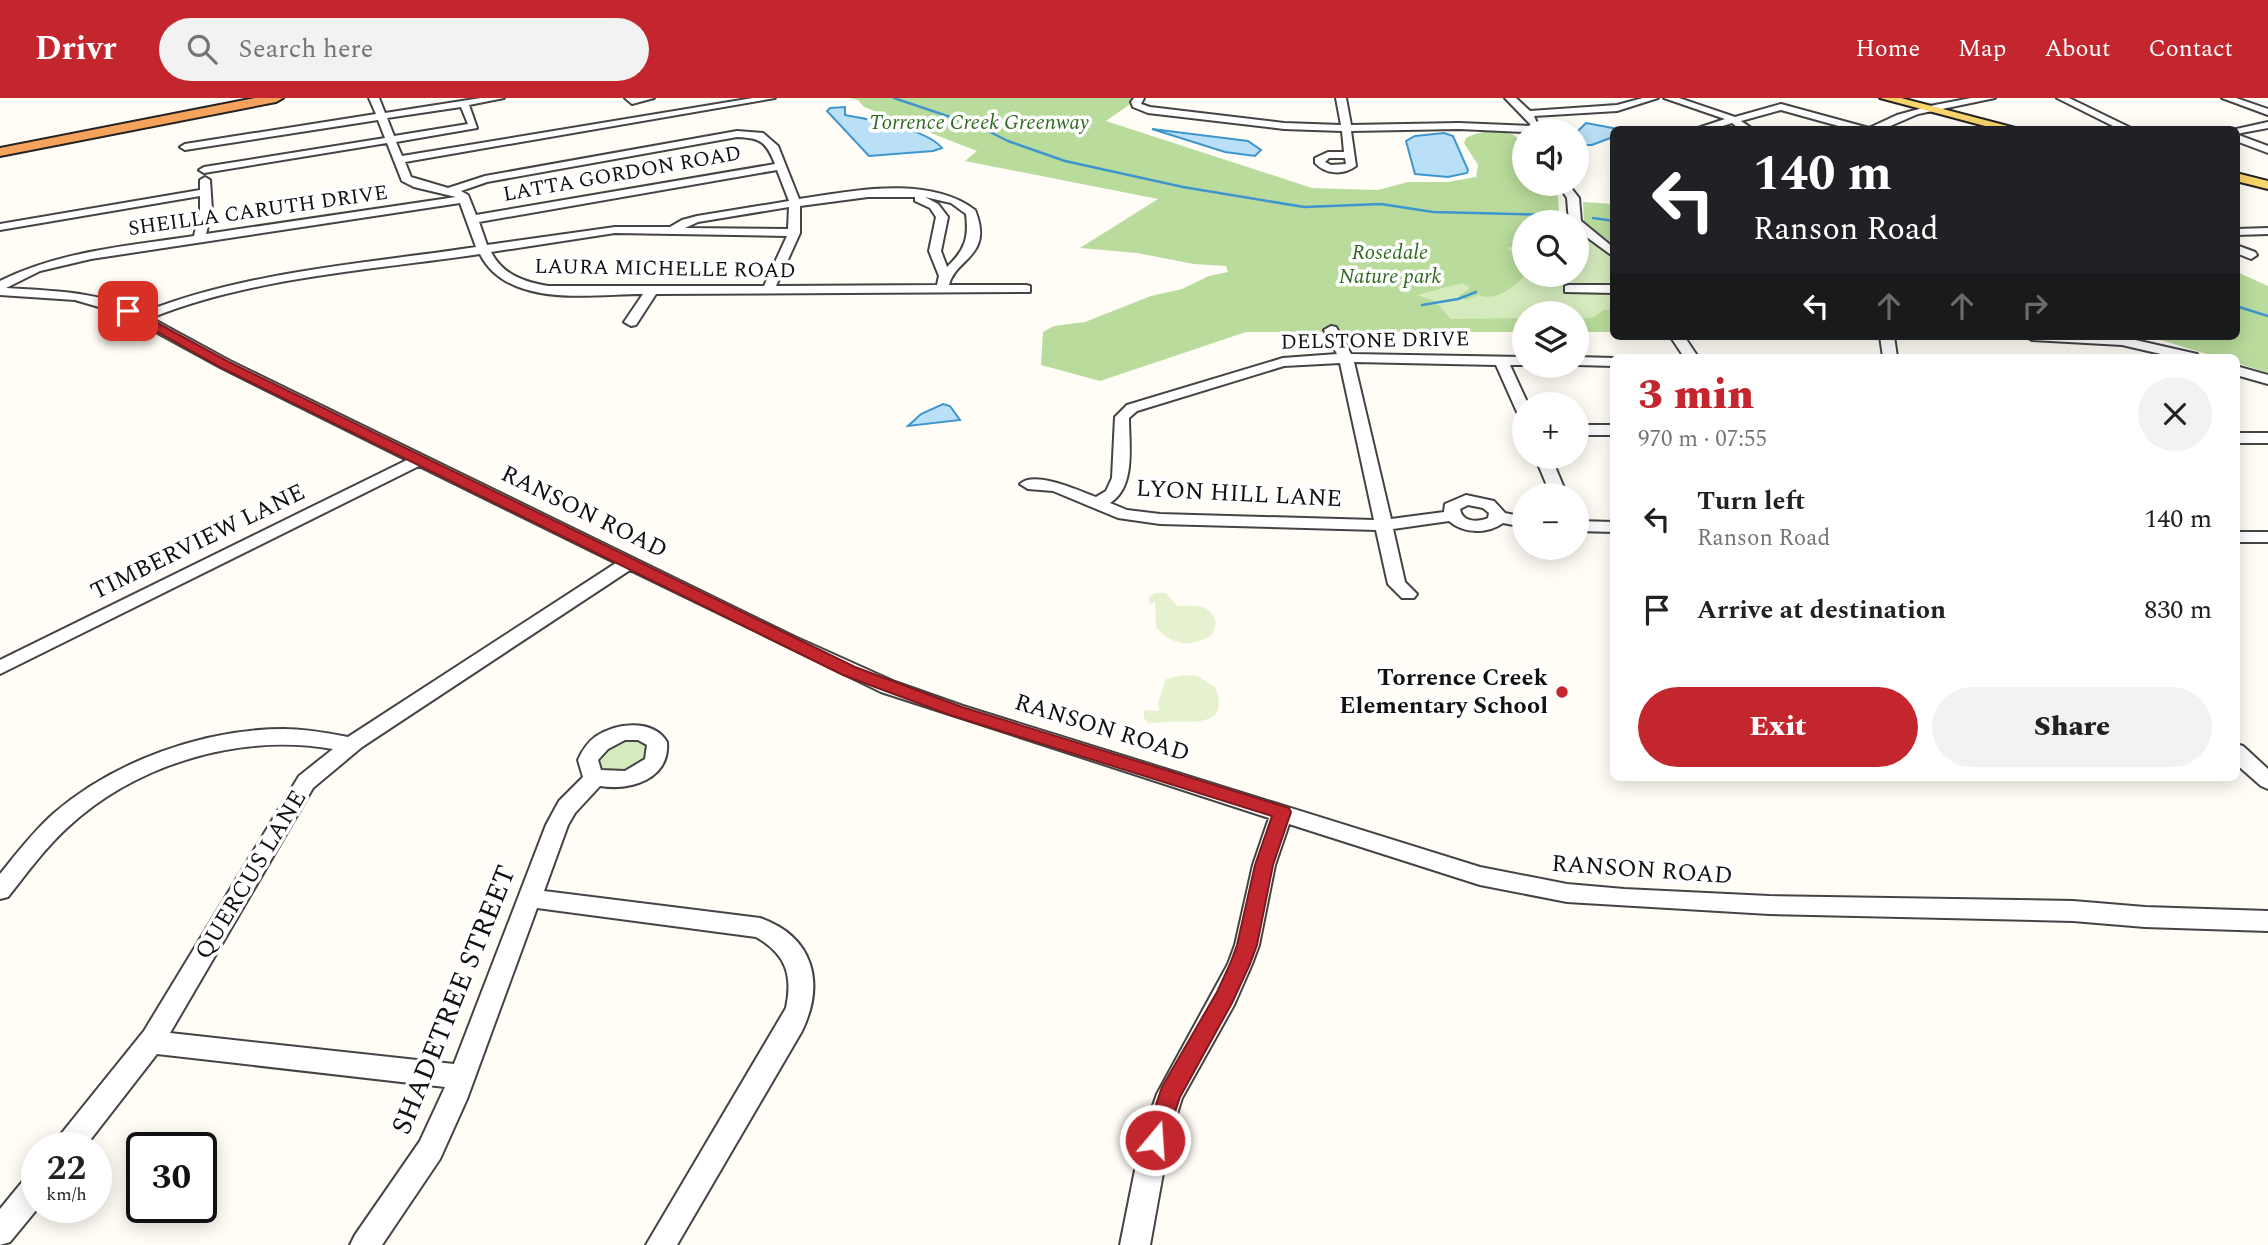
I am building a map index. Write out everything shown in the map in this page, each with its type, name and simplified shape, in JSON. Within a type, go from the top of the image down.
[{"type":"highway","points":[[0,138],[213,98]]},
{"type":"highway","points":[[0,150],[262,98]]},
{"type":"highway","points":[[0,150],[276,98]]},
{"type":"main road","points":[[1886,98],[2013,126]]},
{"type":"main road","points":[[2240,180],[2268,187]]},
{"type":"street","points":[[374,98],[408,181],[463,195],[464,200]]},
{"type":"street","points":[[185,147],[499,98]]},
{"type":"street","points":[[631,99],[649,98]]},
{"type":"street","points":[[399,160],[770,98]]},
{"type":"street","points":[[1139,98],[1136,102],[1140,108],[1158,112],[1271,125],[1346,128],[1440,125],[1512,129]]},
{"type":"street","points":[[1341,98],[1350,155]]},
{"type":"street","points":[[1510,98],[1528,114],[1529,119]]},
{"type":"street","points":[[1528,114],[1616,108],[1653,98]]},
{"type":"street","points":[[1669,98],[1733,120],[1743,126]]},
{"type":"street","points":[[1879,126],[1922,104],[1950,98]]},
{"type":"street","points":[[1922,104],[1990,98]]},
{"type":"street","points":[[2062,98],[2122,126]]},
{"type":"street","points":[[2227,98],[2268,112]]},
{"type":"street","points":[[683,102],[711,130]]},
{"type":"street","points":[[204,170],[474,126],[464,104]]},
{"type":"street","points":[[1711,126],[1781,107],[1851,126]]},
{"type":"street","points":[[2240,130],[2268,125]]},
{"type":"street","points":[[451,191],[485,179],[711,130],[759,135],[774,148],[795,204],[794,233],[768,290]]},
{"type":"street","points":[[2240,139],[2268,150]]},
{"type":"street","points":[[200,239],[206,210],[203,144]]},
{"type":"street","name":"LATTA GORDON ROAD","points":[[470,220],[781,166]]},
{"type":"street","points":[[0,227],[205,192]]},
{"type":"street","points":[[673,231],[686,222],[697,219],[795,204],[912,192],[944,198],[960,205],[972,215],[975,227],[971,247],[944,283]]},
{"type":"street","points":[[890,193],[925,201],[939,210],[942,220],[935,251],[944,283]]},
{"type":"street","name":"LAURA MICHELLE ROAD","points":[[464,200],[470,220],[495,271],[524,287],[548,290],[768,290],[944,283],[1026,289]]},
{"type":"street","name":"SHEILLA CARUTH DRIVE","points":[[0,288],[57,263],[102,253],[464,200]]},
{"type":"street","points":[[141,318],[164,313],[201,296],[255,283],[615,230],[794,233]]},
{"type":"street","points":[[2240,232],[2268,231]]},
{"type":"street","points":[[1589,234],[1610,251]]},
{"type":"street","points":[[2240,250],[2251,255]]},
{"type":"street","name":"RANSON ROAD","points":[[0,288],[88,298],[110,304],[418,460],[788,642],[888,687],[956,711],[1480,876],[1567,893],[1756,904],[2073,911],[2145,917],[2268,921]]},
{"type":"street","points":[[1569,289],[1610,289]]},
{"type":"street","points":[[631,322],[652,290]]},
{"type":"street","points":[[1331,330],[1346,358],[1382,525],[1398,584],[1408,594]]},
{"type":"street","points":[[2104,340],[2122,341],[2179,354]]},
{"type":"street","name":"DELSTONE DRIVE","points":[[1098,503],[1113,495],[1120,478],[1122,417],[1132,408],[1263,366],[1346,358],[1512,361]]},
{"type":"street","points":[[1501,361],[1515,392]]},
{"type":"street","points":[[1589,362],[1610,362]]},
{"type":"street","points":[[2240,371],[2268,380]]},
{"type":"street","points":[[1589,429],[1610,430]]},
{"type":"street","points":[[2240,438],[2268,438]]},
{"type":"street","name":"TIMBERVIEW LANE","points":[[0,668],[418,460]]},
{"type":"street","name":"LYON HILL LANE","points":[[1028,484],[1056,486],[1124,514],[1160,519],[1382,525],[1452,516],[1463,523],[1478,526],[1492,524],[1497,517]]},
{"type":"street","name":"LYON HILL LANE","points":[[1452,516],[1451,507],[1466,500],[1488,504],[1497,517],[1512,520]]},
{"type":"street","points":[[1589,526],[1610,527]]},
{"type":"street","points":[[2240,537],[2268,537]]},
{"type":"street","name":"QUERCUS LANE","points":[[79,1132],[150,1042],[306,782],[352,745],[629,563]]},
{"type":"street","points":[[0,890],[45,836],[68,814],[118,782],[144,770],[186,753],[259,737],[305,737],[352,745]]},
{"type":"street","points":[[2240,755],[2268,781]]},
{"type":"street","name":"SHADETREE STREET","points":[[365,1245],[430,1150],[462,1077],[557,825],[567,807],[596,777]]},
{"type":"street","points":[[1135,1245],[1155,1140],[1170,1094],[1225,997],[1240,964],[1247,945],[1264,865],[1282,812]]},
{"type":"street","points":[[530,898],[760,928],[790,948],[799,965],[804,987],[802,1004],[793,1023],[661,1245]]},
{"type":"street","points":[[150,1042],[462,1077]]},
{"type":"street","points":[[0,1232],[21,1206]]},
{"type":"green space","points":[[850,98],[1139,98],[1106,121],[1312,188],[1378,190],[1408,182],[1448,182],[1476,177],[1478,165],[1464,143],[1466,138],[1482,132],[1505,132],[1512,135],[1512,196],[1557,196],[1559,210],[1512,210],[1512,247],[1507,248],[1512,252],[1512,287],[1504,293],[1492,297],[1478,295],[1466,300],[1459,296],[1470,288],[1462,283],[1417,295],[1435,301],[1451,319],[1512,318],[1512,332],[1246,332],[1100,381],[1041,365],[1043,332],[1054,326],[1085,322],[1151,296],[1182,289],[1209,276],[1228,272],[1226,266],[1080,248],[1158,199],[965,161],[977,151],[864,107],[858,100]]},
{"type":"green space","points":[[1583,202],[1610,204],[1610,243],[1589,226],[1589,210],[1583,210]]},
{"type":"green space","points":[[1512,229],[1512,287],[1589,287],[1589,234],[1610,252],[1610,324],[1589,324],[1589,301],[1512,301],[1512,324],[1347,324]]},
{"type":"green space","points":[[2240,273],[2268,286],[2268,373],[2240,364],[2240,354],[2206,354],[2161,340],[2240,340]]},
{"type":"green space","points":[[1610,309],[1610,332],[1589,332],[1589,318]]},
{"type":"green space","points":[[1155,593],[1166,593],[1177,606],[1206,609],[1216,623],[1212,635],[1197,642],[1182,643],[1162,633],[1156,627],[1155,602],[1149,604],[1149,597]]},
{"type":"green space","points":[[1183,675],[1198,676],[1215,687],[1219,701],[1218,710],[1205,720],[1148,723],[1144,718],[1144,710],[1159,711],[1158,702],[1166,679]]},
{"type":"green space","points":[[641,739],[649,747],[648,759],[625,773],[601,770],[598,765],[599,754],[618,740]]},
{"type":"water","points":[[845,107],[845,115],[911,130],[924,135],[942,148],[869,156],[827,111],[830,108]]},
{"type":"water","points":[[1589,124],[1610,128],[1610,138],[1589,145]]},
{"type":"water","points":[[1152,129],[1248,141],[1261,150],[1255,156],[1225,152]]},
{"type":"water","points":[[1444,133],[1453,136],[1467,173],[1448,177],[1415,174],[1406,141],[1415,136]]},
{"type":"water","points":[[943,404],[950,406],[960,420],[908,426],[921,414]]},
{"type":"waterway","points":[[894,98],[980,127],[1008,141],[1065,161],[1183,187],[1304,207],[1381,204],[1433,212],[1512,214]]},
{"type":"waterway","points":[[1593,218],[1610,220]]},
{"type":"waterway","points":[[1422,305],[1458,299],[1476,292]]},
{"type":"waterway","points":[[2240,307],[2268,316]]},
{"type":"place","name":"Torrence Creek Elementary School","points":[[1562,692]]},
{"type":"route","points":[[128,311],[225,364],[849,671],[956,711],[1282,812],[1264,865],[1247,945],[1240,964],[1225,997],[1170,1094],[1155,1140]]},
{"type":"park label","name":"Torrence Creek Greenway","points":[[979,123]]},
{"type":"park label","name":"Rosedale Nature park","points":[[1390,265]]}]
